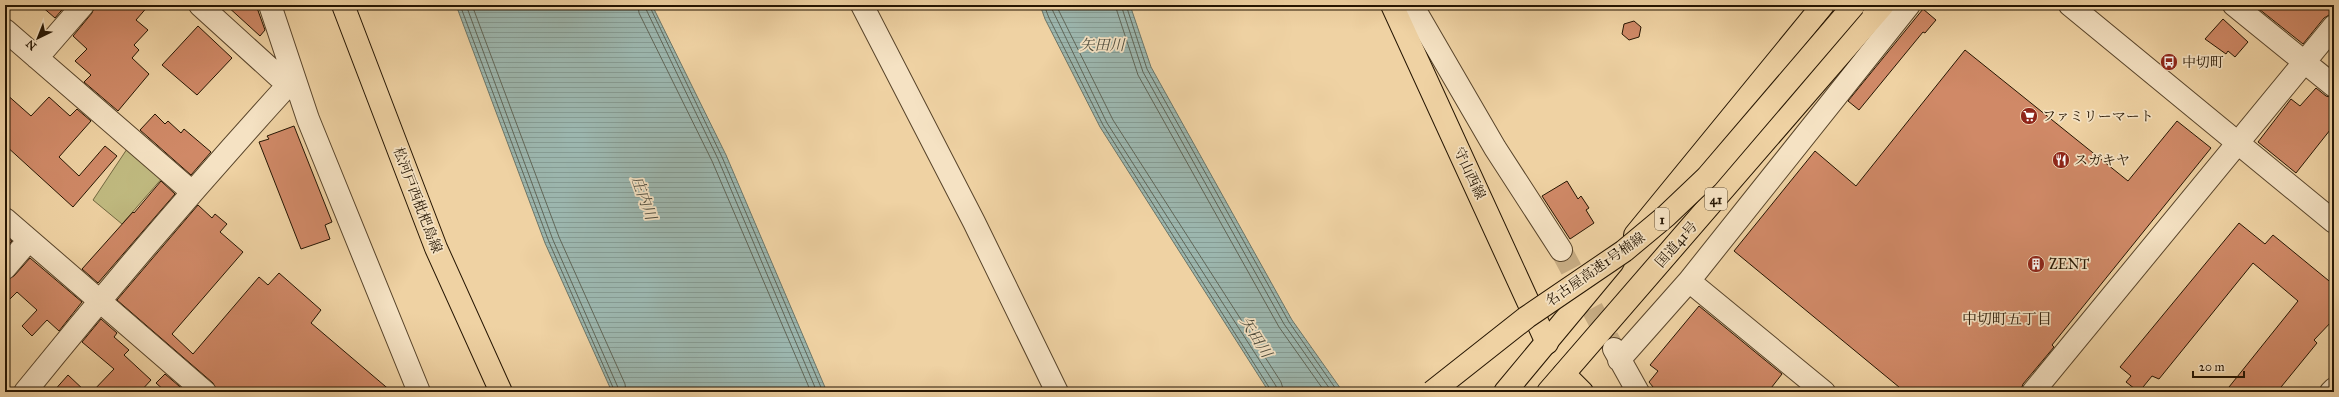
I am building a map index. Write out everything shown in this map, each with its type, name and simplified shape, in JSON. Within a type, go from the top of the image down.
[{"type":"main road","name":"松河戸西枇杷島線","points":[[343,5],[436,248],[501,392]]},
{"type":"main road","name":"守山西線","points":[[1392,5],[1547,343]]},
{"type":"main road","points":[[1505,392],[1524,371],[1823,5]]},
{"type":"main road","name":"名古屋高速1号楠線","points":[[1432,392],[1527,317],[1624,251],[1666,216],[1707,177],[1854,5]]},
{"type":"main road","name":"名古屋高速1号楠線","points":[[1450,392],[1532,326],[1629,258],[1672,224],[1714,184],[1865,5]]},
{"type":"main road","name":"国道41号","points":[[1548,392],[1883,5]]},
{"type":"main road","points":[[1564,374],[1582,392]]},
{"type":"street","points":[[36,58],[83,5]]},
{"type":"street","points":[[200,5],[291,81]]},
{"type":"street","points":[[270,5],[291,81],[420,392]]},
{"type":"street","points":[[862,5],[974,222],[1057,392]]},
{"type":"street","points":[[1412,5],[1428,29],[1496,148],[1561,250]]},
{"type":"street","points":[[1638,392],[1617,354],[1689,281],[1909,5]]},
{"type":"street","points":[[2070,5],[2334,222]]},
{"type":"street","points":[[2234,5],[2334,86]]},
{"type":"street","points":[[2033,392],[2334,26]]},
{"type":"street","points":[[5,30],[192,191]]},
{"type":"street","points":[[25,392],[99,300],[192,191],[291,81]]},
{"type":"street","points":[[5,219],[205,392]]},
{"type":"street","points":[[5,268],[29,240]]},
{"type":"street","points":[[1689,281],[1824,392]]},
{"type":"street","points":[[2331,392],[2334,389]]},
{"type":"shaded area","points":[[129,146],[164,176],[122,224],[93,200]]},
{"type":"water","name":"庄内川","points":[[456,5],[652,5],[726,155],[827,392],[612,392],[545,243]]},
{"type":"water","name":"矢田川","points":[[1040,5],[1130,5],[1151,67],[1292,320],[1343,392],[1269,392],[1100,127],[1045,19]]},
{"type":"building","points":[[40,5],[66,5],[55,18]]},
{"type":"building","points":[[95,5],[149,5],[136,20],[148,30],[134,45],[139,50],[132,58],[149,74],[118,111],[84,82],[91,75],[75,61],[87,49],[73,36],[92,13]]},
{"type":"building","points":[[226,5],[256,5],[265,30],[260,36]]},
{"type":"building","points":[[2254,5],[2334,5],[2334,12],[2324,18],[2303,44]]},
{"type":"building","points":[[1923,9],[1936,20],[1925,33],[1923,32],[1859,110],[1848,101]]},
{"type":"building","points":[[2223,19],[2248,42],[2235,57],[2228,51],[2226,54],[2205,39]]},
{"type":"building","points":[[1634,21],[1641,27],[1639,37],[1629,40],[1622,34],[1624,24]]},
{"type":"building","points":[[198,26],[232,58],[197,95],[162,65]]},
{"type":"building","points":[[1965,50],[2128,181],[2177,121],[2211,148],[2052,345],[2054,347],[2023,384],[2020,392],[1905,392],[1734,251],[1815,151],[1856,186]]},
{"type":"building","points":[[2316,88],[2326,96],[2334,98],[2334,125],[2296,173],[2258,142],[2291,99],[2300,106]]},
{"type":"building","points":[[5,93],[31,116],[49,97],[70,116],[77,109],[91,121],[59,157],[79,176],[105,146],[117,156],[73,207],[5,145]]},
{"type":"building","points":[[155,114],[165,124],[168,121],[181,133],[184,129],[211,152],[191,175],[140,130]]},
{"type":"building","points":[[294,126],[332,222],[325,225],[330,239],[301,249],[259,142],[269,139],[267,136]]},
{"type":"building","points":[[161,181],[175,194],[98,283],[82,269],[133,212],[134,213]]},
{"type":"building","points":[[1567,181],[1578,199],[1581,196],[1589,208],[1586,210],[1594,223],[1570,239],[1542,196]]},
{"type":"building","points":[[198,205],[212,218],[215,214],[227,224],[220,232],[243,252],[172,334],[193,354],[259,277],[268,285],[279,273],[321,310],[311,323],[392,392],[217,392],[213,383],[117,300]]},
{"type":"building","points":[[2239,223],[2265,244],[2273,235],[2334,285],[2334,319],[2314,340],[2317,343],[2277,392],[2225,392],[2298,301],[2253,263],[2159,379],[2152,376],[2139,392],[2126,382],[2131,376],[2120,367]]},
{"type":"building","points":[[5,236],[12,241],[5,249]]},
{"type":"building","points":[[30,258],[82,302],[59,331],[47,320],[32,336],[22,326],[37,310],[17,292],[5,304],[5,280],[14,276]]},
{"type":"building","points":[[1699,306],[1782,374],[1768,392],[1657,392],[1649,382],[1658,371],[1650,365]]},
{"type":"building","points":[[101,319],[117,333],[114,337],[129,350],[124,355],[151,380],[140,392],[92,392],[114,369],[82,342]]},
{"type":"building","points":[[165,374],[186,392],[166,392],[156,383]]},
{"type":"building","points":[[68,375],[86,392],[53,392]]},
{"type":"tunnel","points":[[1561,250],[1611,344]]},
{"type":"place","name":"中切町","points":[[2169,62]]},
{"type":"place","name":"ファミリーマート","points":[[2029,116]]},
{"type":"place","name":"スガキヤ","points":[[2061,160]]},
{"type":"place","name":"ZENT","points":[[2036,264]]},
{"type":"district","name":"中切町五丁目","points":[[2007,319]]}]
